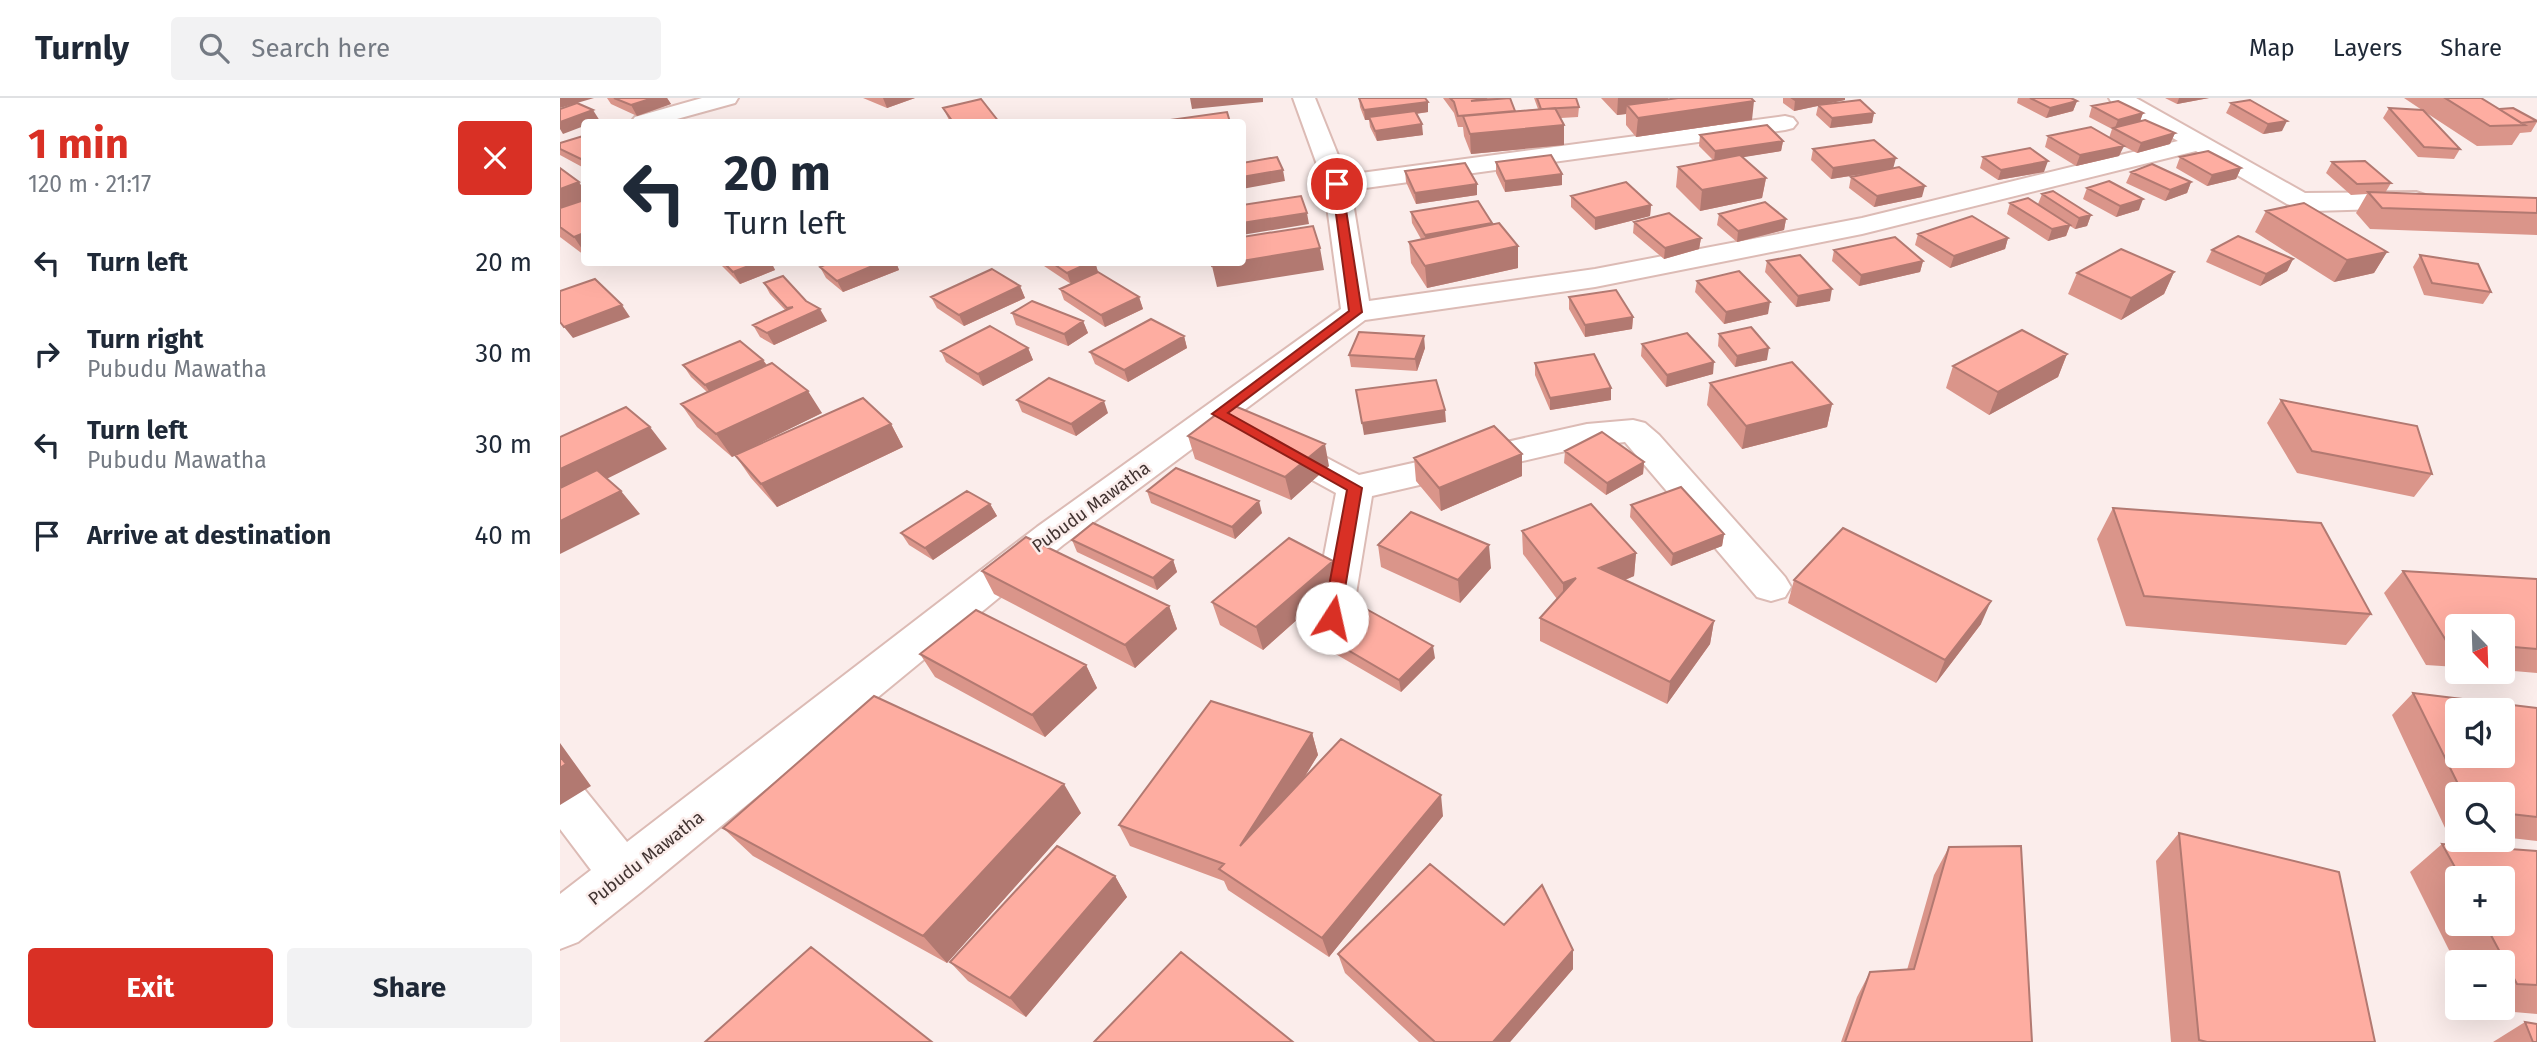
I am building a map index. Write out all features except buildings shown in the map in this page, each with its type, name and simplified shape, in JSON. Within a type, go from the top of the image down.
[{"type":"street","points":[[654,119],[727,98]]},
{"type":"street","points":[[2120,98],[2296,199],[2313,203],[2439,200]]},
{"type":"street","points":[[1309,99],[1337,184],[1356,312],[1595,278],[1862,226],[2201,143]]},
{"type":"street","points":[[1337,184],[1785,123]]},
{"type":"street","name":"Pubudu Mawatha","points":[[560,925],[1049,536],[1356,312]]},
{"type":"street","points":[[1219,414],[1355,488],[1587,435],[1633,431],[1647,443],[1771,587]]},
{"type":"street","points":[[1332,618],[1355,488]]},
{"type":"street","points":[[560,793],[624,876]]},
{"type":"route","points":[[1332,618],[1355,488],[1219,414],[1356,312],[1337,184]]}]
